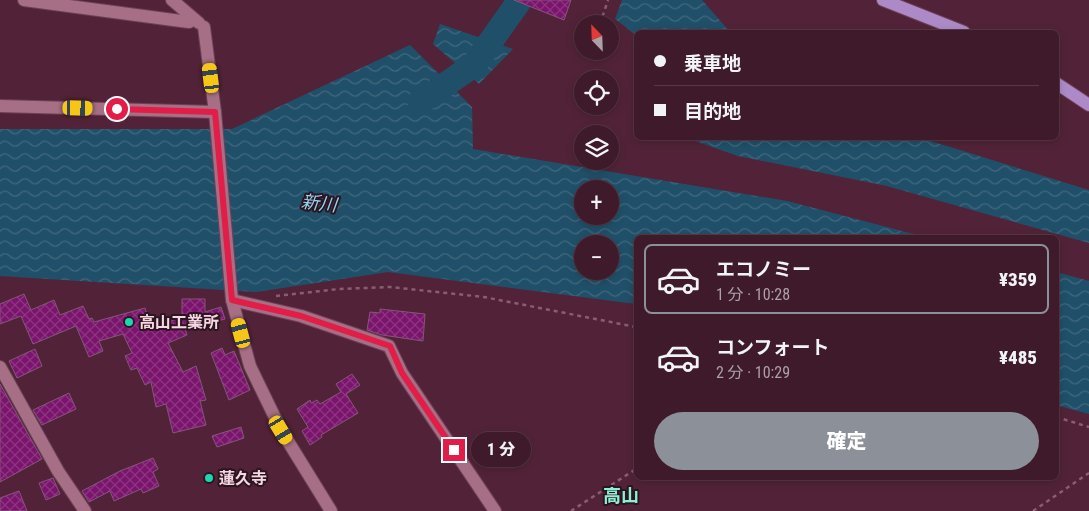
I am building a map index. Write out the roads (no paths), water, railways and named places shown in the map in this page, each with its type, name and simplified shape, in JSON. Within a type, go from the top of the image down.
[{"type":"main road","points":[[883,0],[959,30]]},
{"type":"main road","points":[[1059,85],[1089,105]]},
{"type":"street","points":[[24,0],[199,23]]},
{"type":"street","points":[[172,0],[199,23],[215,112],[231,295],[250,366],[281,430],[331,511]]},
{"type":"street","points":[[0,106],[215,112]]},
{"type":"street","points":[[231,295],[390,346],[402,373],[495,511]]},
{"type":"street","points":[[0,367],[58,471],[85,511]]},
{"type":"water","points":[[622,0],[702,0],[728,30],[634,30],[634,33],[619,22],[619,15],[616,15]]},
{"type":"water","points":[[440,24],[513,49],[479,84],[433,44]]},
{"type":"water","name":"新川","points":[[410,45],[472,107],[473,149],[574,166],[574,170],[600,170],[787,201],[917,235],[634,235],[634,304],[388,272],[256,292],[0,276],[0,129],[232,129]]},
{"type":"water","points":[[927,140],[1089,190],[1089,243],[887,186],[738,156],[695,141]]},
{"type":"water","points":[[1059,273],[1089,281],[1089,414],[1059,406]]},
{"type":"waterway","points":[[420,102],[474,65],[520,0]]},
{"type":"place","name":"高山工業所","points":[[129,322]]},
{"type":"place","name":"蓮久寺","points":[[209,478]]},
{"type":"district","name":"高山","points":[[621,495]]}]
